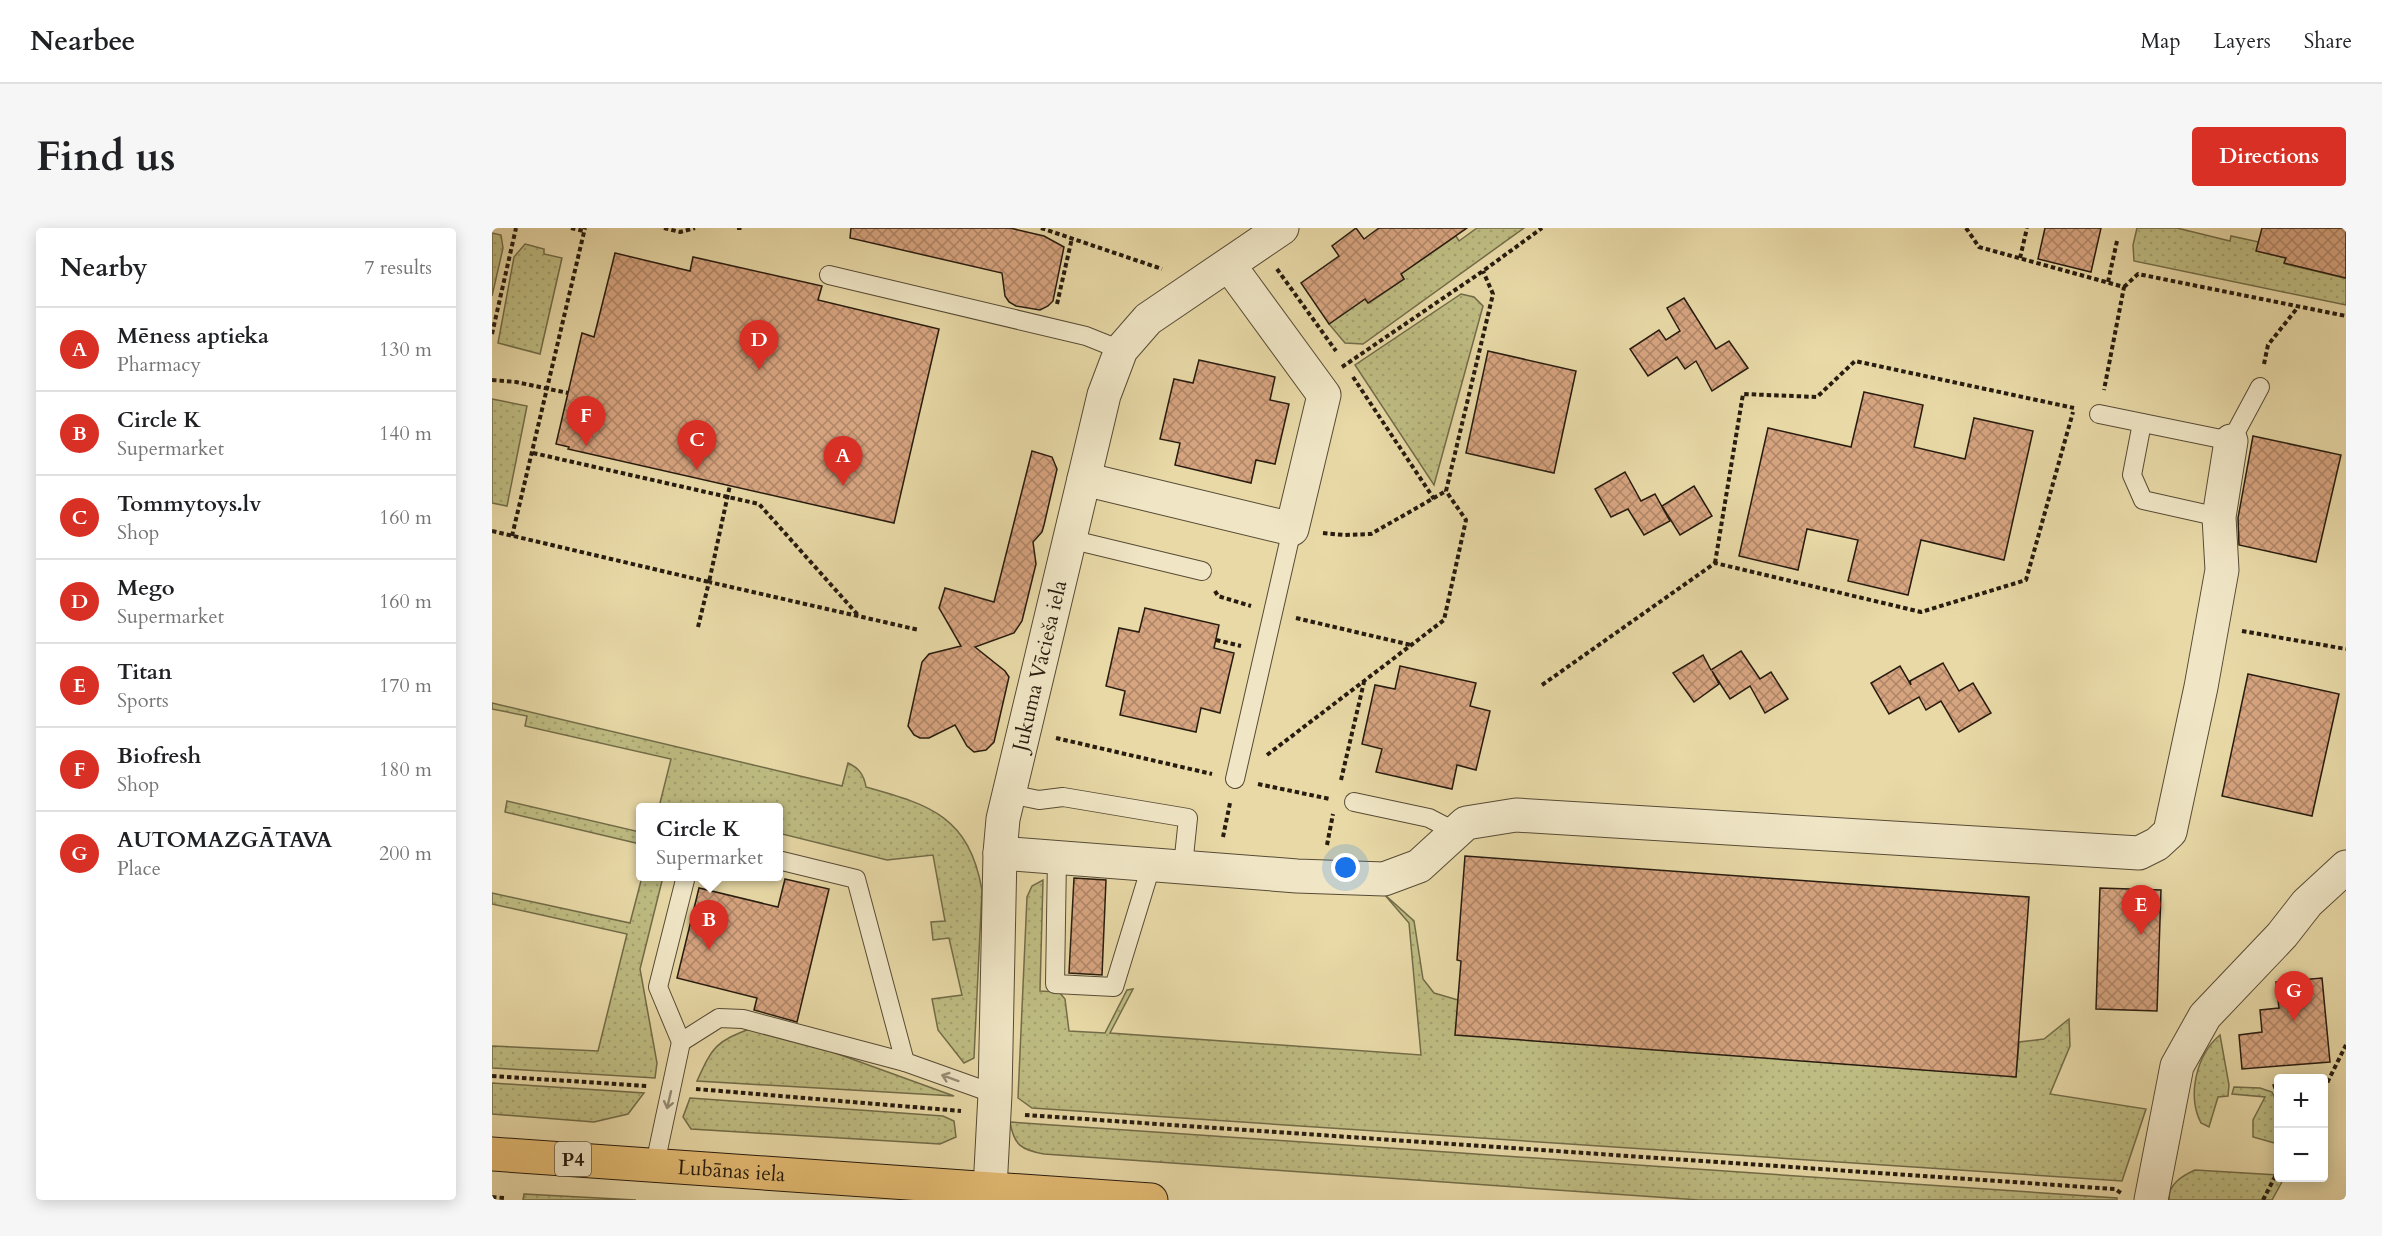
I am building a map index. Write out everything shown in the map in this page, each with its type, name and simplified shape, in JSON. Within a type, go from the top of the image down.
[{"type":"main road","name":"Lubānas iela","points":[[492,1154],[990,1189],[1066,1197],[1151,1200]]},
{"type":"street","name":"Jukuma Vācieša iela","points":[[990,1189],[995,1104],[1000,853],[1003,819],[1104,395],[1121,350],[1148,319],[1282,228]]},
{"type":"street","points":[[1084,478],[1292,529],[1324,395],[1229,265]]},
{"type":"street","points":[[1000,853],[1168,864],[1297,876],[1384,879],[1419,866],[1466,823],[1516,815],[2139,853],[2157,844],[2170,832],[2201,687],[2222,570],[2219,517],[2231,441]]},
{"type":"street","points":[[2138,1197],[2177,1066],[2205,1016],[2282,935],[2307,903],[2346,867]]},
{"type":"lane","points":[[829,275],[1086,336],[1121,350]]},
{"type":"lane","points":[[2099,414],[2231,441],[2260,387]]},
{"type":"lane","points":[[2142,423],[2132,475],[2143,500],[2219,517]]},
{"type":"lane","points":[[1235,779],[1292,529]]},
{"type":"lane","points":[[1069,539],[1202,571]]},
{"type":"lane","points":[[1009,794],[1039,800],[1063,797],[1188,818],[1114,987],[1055,984],[1057,857]]},
{"type":"lane","points":[[1354,802],[1429,818],[1456,832]]},
{"type":"lane","points":[[783,861],[856,879],[905,1062]]},
{"type":"lane","points":[[654,1164],[681,1042],[658,987],[685,881]]},
{"type":"lane","points":[[681,1042],[719,1018],[743,1019],[905,1062],[995,1104]]},
{"type":"path","points":[[492,334],[516,228]]},
{"type":"path","points":[[512,536],[585,229],[571,228]]},
{"type":"path","points":[[664,228],[680,232],[695,228]]},
{"type":"path","points":[[737,228],[744,228]]},
{"type":"path","points":[[1041,228],[1203,283]]},
{"type":"path","points":[[1324,395],[1344,363],[1483,271],[1542,228]]},
{"type":"path","points":[[1966,228],[1979,247],[2124,287]]},
{"type":"path","points":[[2020,258],[2027,228]]},
{"type":"path","points":[[1051,328],[1072,238]]},
{"type":"path","points":[[2109,282],[2117,241]]},
{"type":"path","points":[[1292,529],[1344,535],[1371,534],[1446,491],[1493,294],[1483,271]]},
{"type":"path","points":[[1542,685],[1714,563],[1743,394],[1817,397],[1855,361],[2099,414],[2124,287],[2138,274],[2346,316]]},
{"type":"path","points":[[2260,387],[2268,345],[2298,307]]},
{"type":"path","points":[[492,380],[568,393]]},
{"type":"path","points":[[1714,563],[1921,612],[2026,580],[2074,408]]},
{"type":"path","points":[[533,453],[759,504],[858,615]]},
{"type":"path","points":[[698,627],[730,485]]},
{"type":"path","points":[[1216,868],[1235,779],[1444,620],[1466,520],[1446,491]]},
{"type":"path","points":[[492,531],[919,630]]},
{"type":"path","points":[[1202,571],[1218,596],[1273,613],[1412,645]]},
{"type":"path","points":[[2211,626],[2346,649]]},
{"type":"path","points":[[1023,730],[1235,779],[1354,802]]},
{"type":"path","points":[[2328,1081],[2346,1045]]},
{"type":"path","points":[[492,1076],[995,1104],[2103,1188],[2115,1189],[2138,1197]]},
{"type":"path","points":[[2263,1200],[2274,1179]]},
{"type":"path","points":[[492,1197],[506,1200]]},
{"type":"shaded area","points":[[1477,228],[1524,228],[1363,344],[1345,343],[1329,324],[1365,299],[1369,303],[1404,279],[1401,274],[1456,236],[1459,241]]},
{"type":"shaded area","points":[[2137,228],[2177,228],[2230,241],[2231,236],[2259,242],[2257,251],[2286,258],[2285,264],[2345,278],[2346,275],[2346,305],[2134,261],[2133,245]]},
{"type":"shaded area","points":[[492,233],[501,235],[503,248],[492,296]]},
{"type":"shaded area","points":[[525,244],[544,249],[544,254],[562,258],[540,354],[498,343],[514,257]]},
{"type":"shaded area","points":[[1461,294],[1474,297],[1483,306],[1434,485],[1355,365]]},
{"type":"shaded area","points":[[492,399],[527,406],[507,506],[492,503]]},
{"type":"shaded area","points":[[492,703],[842,786],[848,763],[860,772],[866,787],[910,800],[943,818],[957,830],[968,846],[976,865],[982,890],[974,1058],[964,1063],[938,1030],[932,999],[962,995],[949,938],[933,940],[931,922],[945,921],[933,855],[887,860],[783,834],[783,803],[660,803],[671,759],[525,726],[527,716],[492,709]]},
{"type":"shaded area","points":[[507,801],[636,831],[636,843],[505,812]]},
{"type":"shaded area","points":[[1043,880],[1040,991],[1059,992],[1065,999],[1069,1031],[1105,1033],[1127,990],[1133,989],[1110,1033],[1421,1055],[1409,923],[1384,894],[1414,921],[1423,979],[1434,993],[1458,1000],[2016,1077],[2019,1042],[2044,1039],[2069,1019],[2070,1046],[2050,1094],[2146,1109],[2122,1181],[1032,1108],[1018,1098],[1027,897],[1032,886]]},
{"type":"shaded area","points":[[641,881],[662,881],[640,969],[657,1063],[655,1078],[492,1068],[492,1046],[598,1051],[627,934],[492,904],[492,893],[630,923]]},
{"type":"shaded area","points":[[752,1028],[780,1033],[954,1096],[697,1081],[707,1060],[717,1047],[730,1037]]},
{"type":"shaded area","points":[[2220,1035],[2229,1085],[2228,1096],[2218,1097],[2209,1127],[2201,1123],[2197,1112],[2196,1076],[2205,1053]]},
{"type":"shaded area","points":[[492,1083],[644,1093],[628,1114],[594,1122],[492,1114]]},
{"type":"shaded area","points":[[2234,1087],[2260,1088],[2272,1092],[2274,1096],[2274,1143],[2253,1137],[2253,1120],[2265,1097],[2232,1094]]},
{"type":"shaded area","points":[[690,1098],[943,1116],[954,1121],[956,1137],[940,1144],[691,1129],[683,1117]]},
{"type":"shaded area","points":[[1010,1122],[2117,1198],[2117,1200],[1699,1200],[1044,1154],[1030,1151],[1020,1145],[1016,1141]]},
{"type":"shaded area","points":[[2195,1170],[2274,1175],[2274,1182],[2282,1182],[2272,1200],[2169,1200],[2173,1185]]},
{"type":"shaded area","points":[[524,1194],[636,1200],[523,1200]]},
{"type":"building","points":[[851,228],[1010,228],[1044,236],[1064,247],[1053,301],[1040,310],[1016,306],[1005,296],[1002,273],[850,238]]},
{"type":"building","points":[[1356,228],[1364,239],[1379,228],[1467,228],[1401,274],[1404,279],[1368,303],[1365,299],[1329,324],[1301,283],[1339,256],[1332,246]]},
{"type":"building","points":[[2045,228],[2101,228],[2091,272],[2038,259]]},
{"type":"building","points":[[2262,228],[2346,228],[2346,278],[2284,263],[2286,258],[2256,251]]},
{"type":"building","points":[[615,253],[690,271],[693,257],[822,286],[818,300],[939,329],[894,523],[568,449],[569,447],[556,444],[582,333],[594,337]]},
{"type":"building","points":[[1684,298],[1716,349],[1729,341],[1748,368],[1712,391],[1696,361],[1685,369],[1677,357],[1648,376],[1630,349],[1659,330],[1666,340],[1680,331],[1667,308]]},
{"type":"building","points":[[1488,351],[1576,371],[1554,473],[1466,453]]},
{"type":"building","points":[[1199,360],[1275,377],[1270,400],[1289,404],[1275,464],[1256,460],[1251,483],[1175,465],[1180,443],[1160,439],[1174,379],[1193,383]]},
{"type":"building","points":[[1864,392],[1923,405],[1914,447],[1965,459],[1974,418],[2033,431],[2004,560],[1921,540],[1908,595],[1848,581],[1858,540],[1807,529],[1798,570],[1739,556],[1768,428],[1851,447]]},
{"type":"building","points":[[2253,436],[2341,455],[2316,562],[2239,545],[2238,518]]},
{"type":"building","points":[[1032,451],[1052,457],[1057,469],[1042,532],[1033,542],[1036,564],[1022,621],[1014,633],[975,647],[1005,671],[1009,677],[994,742],[986,750],[974,752],[967,746],[955,725],[929,738],[920,738],[914,735],[908,726],[922,662],[929,654],[961,646],[939,608],[945,588],[994,602]]},
{"type":"building","points":[[1625,472],[1641,501],[1655,494],[1670,521],[1644,535],[1628,509],[1611,517],[1595,489]]},
{"type":"building","points":[[1694,486],[1712,516],[1680,535],[1662,506]]},
{"type":"building","points":[[1145,608],[1219,625],[1214,648],[1234,653],[1220,713],[1201,708],[1196,732],[1120,715],[1125,691],[1106,686],[1119,628],[1139,632]]},
{"type":"building","points":[[1741,651],[1760,679],[1771,672],[1788,699],[1765,713],[1750,686],[1730,699],[1712,671],[1719,684],[1694,702],[1673,673],[1703,655],[1711,670]]},
{"type":"building","points":[[1943,663],[1959,691],[1973,683],[1991,713],[1959,732],[1941,701],[1926,710],[1919,697],[1889,714],[1871,683],[1900,666],[1911,685],[1910,681]]},
{"type":"building","points":[[1400,666],[1476,683],[1470,706],[1490,711],[1476,770],[1457,765],[1452,789],[1376,772],[1382,749],[1362,744],[1375,685],[1395,689]]},
{"type":"building","points":[[2248,674],[2339,694],[2312,816],[2222,796]]},
{"type":"building","points":[[1465,856],[2029,897],[2016,1077],[1455,1035],[1461,961],[1457,960]]},
{"type":"building","points":[[1074,878],[1106,880],[1102,975],[1069,973]]},
{"type":"building","points":[[785,879],[829,889],[797,1022],[754,1010],[757,998],[677,978],[699,888],[778,907]]},
{"type":"building","points":[[2100,888],[2161,890],[2157,1011],[2096,1009]]},
{"type":"building","points":[[2322,978],[2330,1062],[2242,1069],[2239,1035],[2262,1032],[2260,1010],[2279,1008],[2276,982]]},
{"type":"place","name":"Mego","points":[[759,370]]},
{"type":"place","name":"Biofresh","points":[[586,446]]},
{"type":"place","name":"Tommytoys.lv","points":[[697,470]]},
{"type":"place","name":"Mēness aptieka","points":[[843,486]]},
{"type":"place","name":"Titan","points":[[2141,935]]},
{"type":"place","name":"Circle K","points":[[709,950]]},
{"type":"place","name":"AUTOMAZGĀTAVA","points":[[2294,1021]]}]
